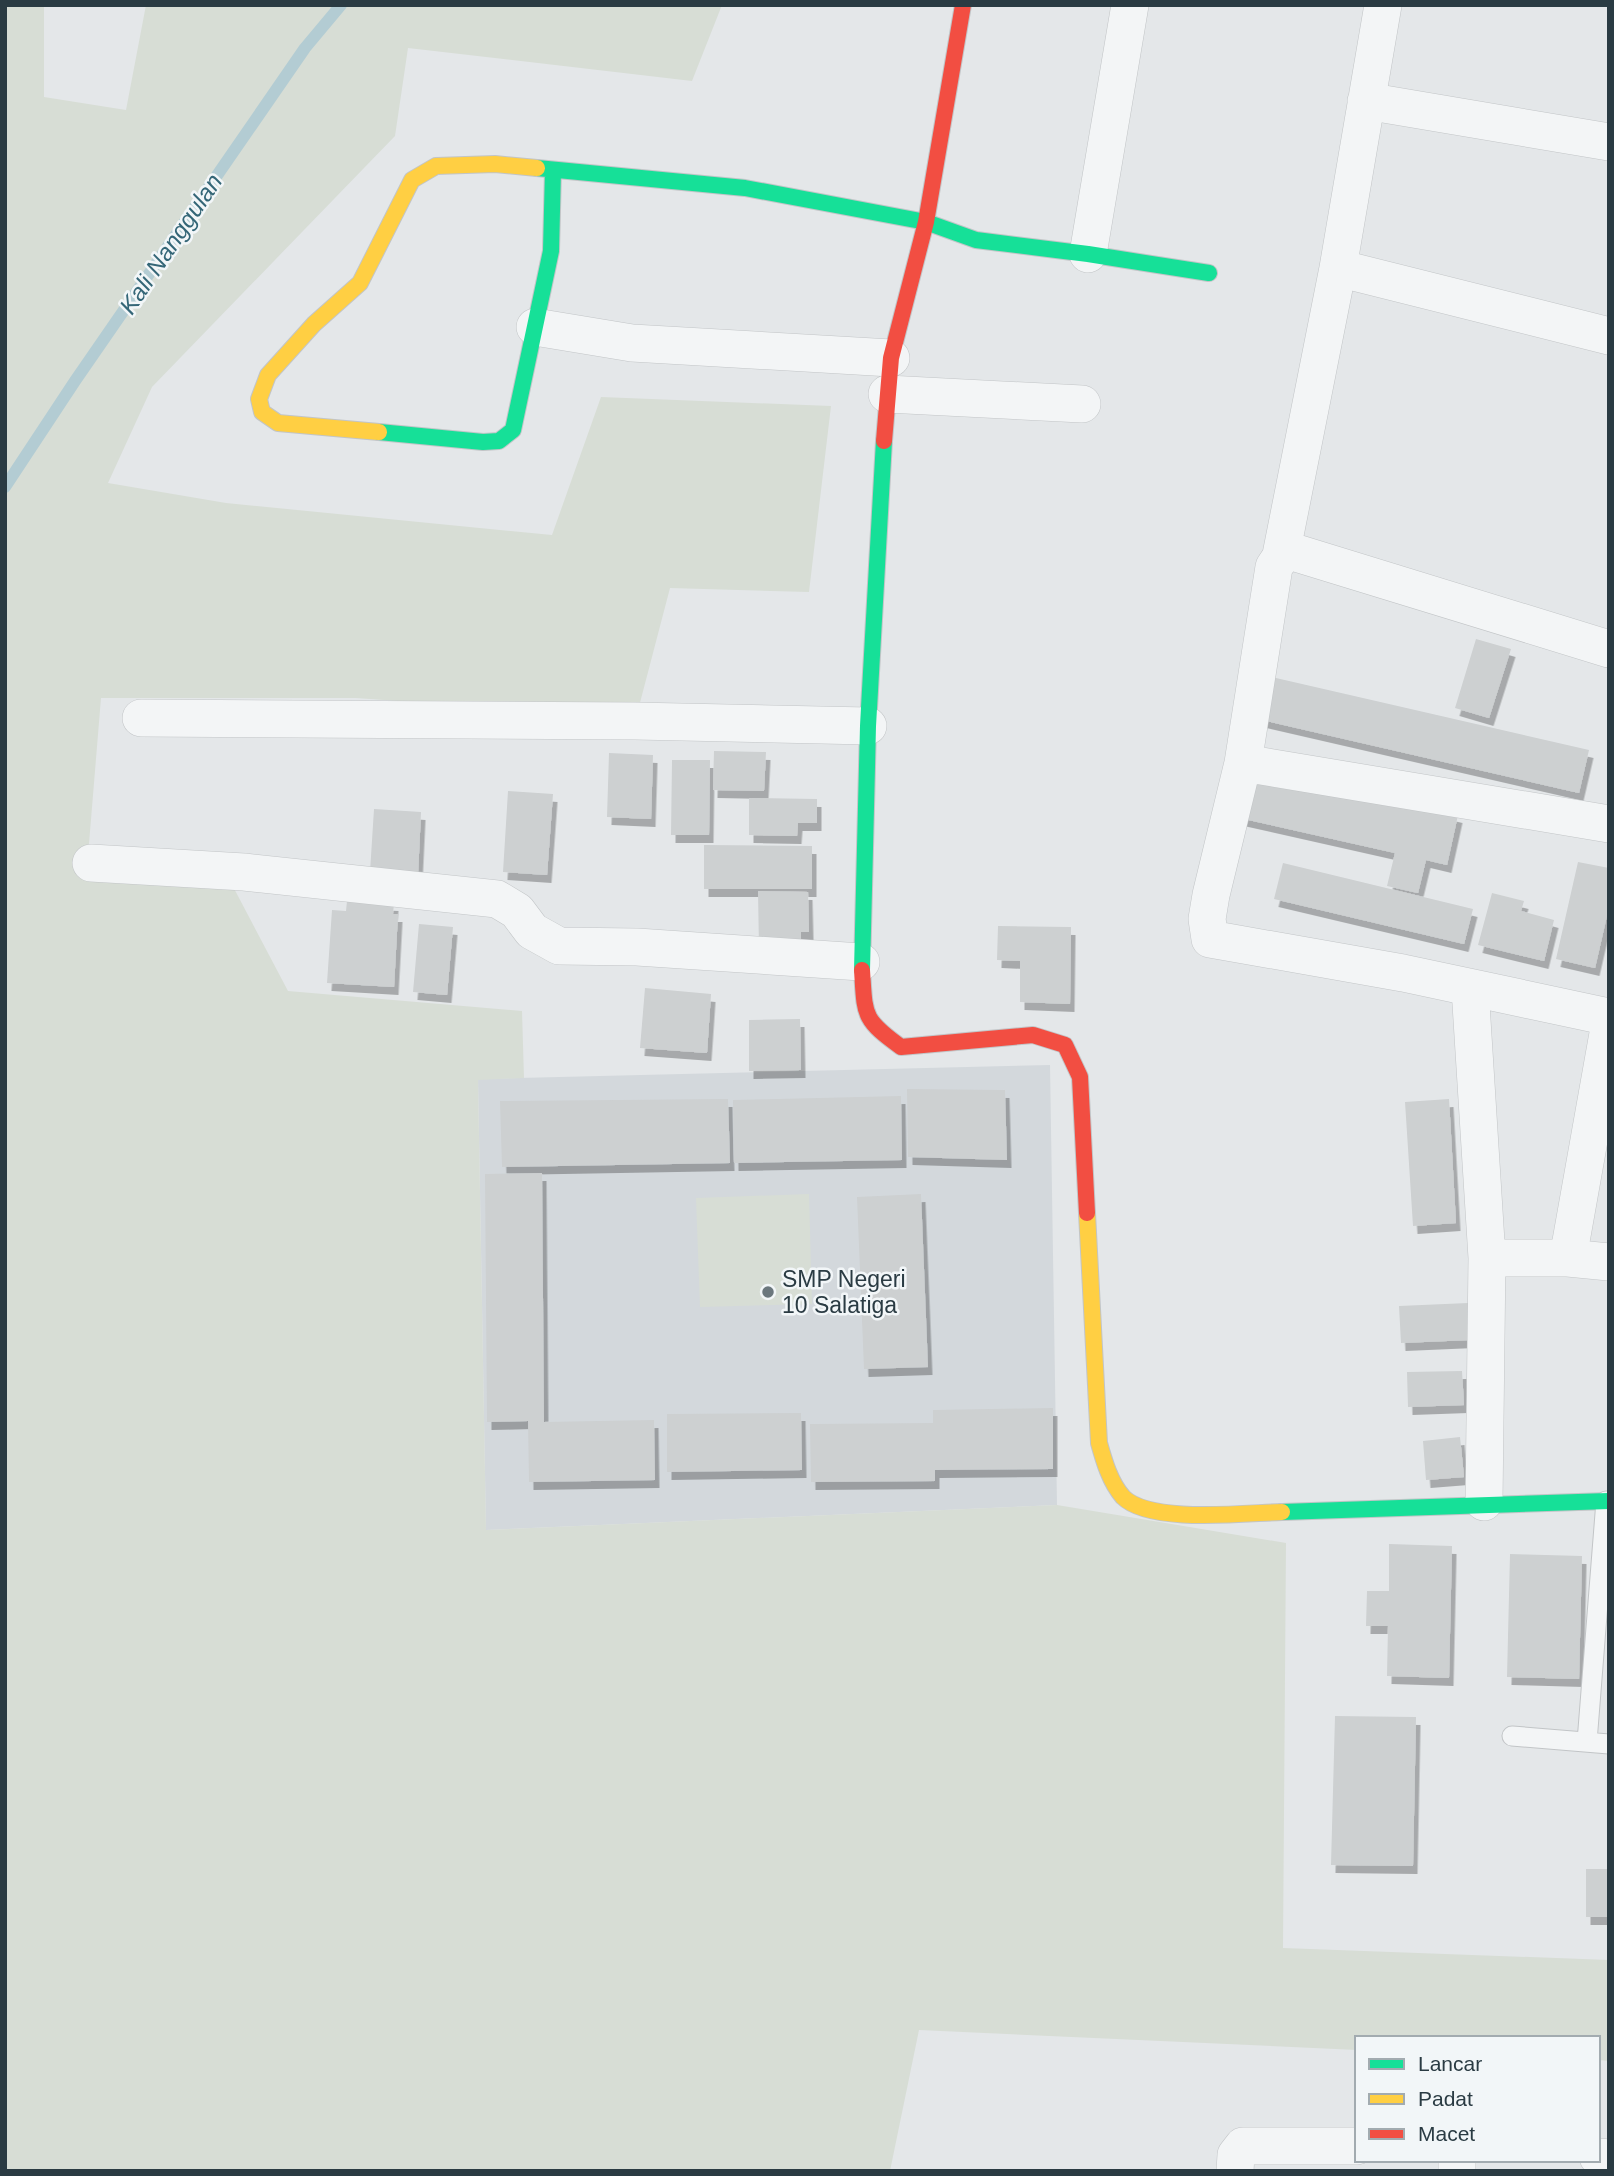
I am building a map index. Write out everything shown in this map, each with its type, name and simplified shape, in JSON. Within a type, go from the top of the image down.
[{"type":"street","points":[[963,5],[926,222],[891,358],[887,394],[868,726],[861,962],[865,1011],[877,1030],[901,1046],[1033,1035],[1065,1045],[1080,1077],[1099,1443],[1105,1465],[1122,1496],[1141,1509],[1181,1514],[1484,1502],[1607,1501]]},
{"type":"street","points":[[1088,254],[1130,5]]},
{"type":"street","points":[[1383,5],[1338,268],[1282,555],[1274,567],[1243,763],[1211,895],[1207,919],[1210,939],[1402,973],[1609,1017]]},
{"type":"street","points":[[1366,101],[1609,142]]},
{"type":"street","points":[[552,170],[551,251],[513,430],[499,441],[483,442],[278,423],[262,412],[259,399],[268,374],[314,324],[360,283],[412,180],[436,166],[495,164],[745,188],[926,222],[976,240],[1209,273]]},
{"type":"street","points":[[1338,268],[1609,336]]},
{"type":"street","points":[[536,327],[632,343],[891,358]]},
{"type":"street","points":[[887,394],[1082,404]]},
{"type":"street","points":[[1282,555],[1293,552],[1609,649]]},
{"type":"street","points":[[141,718],[621,721],[868,726]]},
{"type":"street","points":[[1243,763],[1609,824]]},
{"type":"street","points":[[91,863],[244,872],[497,899],[517,911],[532,931],[559,946],[637,947],[861,962]]},
{"type":"street","points":[[1470,988],[1487,1258],[1484,1502]]},
{"type":"street","points":[[1568,1258],[1609,1028]]},
{"type":"street","points":[[1487,1258],[1568,1258],[1609,1262]]},
{"type":"street","points":[[1235,2171],[1236,2155],[1243,2146],[1355,2147]]},
{"type":"lane","points":[[1587,1742],[1602,1635],[1607,1501]]},
{"type":"lane","points":[[1512,1736],[1609,1744]]},
{"type":"shaded area","points":[[5,5],[44,5],[44,97],[126,110],[146,5],[722,5],[692,81],[408,48],[395,136],[152,387],[108,483],[226,503],[552,535],[601,397],[831,406],[809,592],[670,588],[636,718],[356,698],[101,698],[87,868],[228,877],[288,991],[522,1011],[524,1078],[478,1080],[486,1530],[1057,1505],[1286,1543],[1283,1948],[1609,1960],[1609,2061],[1600,2060],[1600,2036],[1355,2036],[1355,2050],[919,2030],[890,2171],[5,2171]]},
{"type":"shaded area","name":"SMP Negeri 10 Salatiga","points":[[1050,1065],[1057,1505],[486,1530],[478,1079]]},
{"type":"shaded area","points":[[809,1194],[812,1304],[700,1307],[696,1198]]},
{"type":"building","points":[[1476,639],[1511,649],[1489,718],[1455,708]]},
{"type":"building","points":[[1263,675],[1589,750],[1579,793],[1253,718]]},
{"type":"building","points":[[714,751],[766,752],[764,791],[713,790]]},
{"type":"building","points":[[609,753],[653,755],[651,819],[607,817]]},
{"type":"building","points":[[672,760],[710,760],[709,835],[671,835]]},
{"type":"building","points":[[1247,767],[1458,815],[1447,865],[1426,860],[1418,893],[1387,886],[1395,853],[1235,817]]},
{"type":"building","points":[[508,791],[553,794],[547,875],[503,872]]},
{"type":"building","points":[[749,798],[817,799],[817,823],[798,823],[797,836],[749,835]]},
{"type":"building","points":[[374,809],[421,812],[418,875],[370,872]]},
{"type":"building","points":[[704,845],[812,846],[812,889],[704,889]]},
{"type":"building","points":[[1578,862],[1609,868],[1609,907],[1595,968],[1556,959]]},
{"type":"building","points":[[1283,863],[1473,909],[1464,944],[1274,899]]},
{"type":"building","points":[[758,891],[808,892],[809,932],[801,932],[801,949],[759,949]]},
{"type":"building","points":[[1492,893],[1524,901],[1521,911],[1554,920],[1544,961],[1478,945]]},
{"type":"building","points":[[347,901],[394,903],[393,914],[398,914],[394,987],[327,983],[332,910],[346,911]]},
{"type":"building","points":[[419,924],[453,927],[447,995],[413,992]]},
{"type":"building","points":[[998,926],[1071,927],[1070,1004],[1020,1002],[1020,961],[997,960]]},
{"type":"building","points":[[645,988],[711,994],[707,1053],[640,1048]]},
{"type":"building","points":[[800,1019],[801,1070],[749,1071],[749,1020]]},
{"type":"building","points":[[907,1089],[1005,1090],[1007,1160],[908,1157]]},
{"type":"building","points":[[901,1096],[902,1160],[734,1163],[733,1100]]},
{"type":"building","points":[[728,1099],[730,1163],[502,1167],[500,1101]]},
{"type":"building","points":[[1449,1099],[1456,1223],[1413,1226],[1405,1102]]},
{"type":"building","points":[[542,1173],[544,1422],[654,1420],[655,1480],[529,1482],[528,1421],[487,1422],[485,1174]]},
{"type":"building","points":[[921,1194],[928,1367],[864,1369],[857,1197]]},
{"type":"building","points":[[1468,1303],[1470,1340],[1401,1343],[1399,1306]]},
{"type":"building","points":[[1462,1371],[1464,1405],[1408,1407],[1407,1372]]},
{"type":"building","points":[[1053,1408],[1053,1469],[935,1470],[935,1481],[811,1482],[810,1424],[933,1423],[933,1410]]},
{"type":"building","points":[[801,1413],[802,1470],[667,1472],[667,1414]]},
{"type":"building","points":[[1460,1437],[1464,1477],[1426,1480],[1423,1441]]},
{"type":"building","points":[[1389,1544],[1452,1546],[1449,1678],[1387,1676],[1388,1626],[1366,1626],[1367,1591],[1389,1591]]},
{"type":"building","points":[[1510,1554],[1582,1556],[1579,1679],[1507,1677]]},
{"type":"building","points":[[1335,1716],[1416,1717],[1413,1866],[1331,1865]]},
{"type":"building","points":[[1586,1869],[1609,1869],[1609,1917],[1586,1917]]},
{"type":"waterway","name":"Kali Nanggulan","points":[[5,487],[305,48],[341,5]]},
{"type":"traffic: fast","points":[[537,168],[745,188],[926,222],[976,240],[1209,273]]},
{"type":"traffic: fast","points":[[379,432],[483,442],[499,441],[513,430],[551,251],[553,170]]},
{"type":"traffic: fast","points":[[862,970],[868,726],[884,441]]},
{"type":"traffic: fast","points":[[1282,1512],[1609,1501]]},
{"type":"traffic: slow","points":[[379,432],[278,423],[262,412],[259,399],[268,375],[314,324],[360,283],[412,180],[436,166],[495,164],[537,168]]},
{"type":"traffic: slow","points":[[1087,1213],[1099,1443],[1114,1485],[1123,1497],[1154,1511],[1198,1515],[1282,1512]]},
{"type":"traffic: jam","points":[[884,441],[891,358],[926,222],[963,5]]},
{"type":"traffic: jam","points":[[862,970],[868,1015],[879,1029],[901,1047],[1033,1035],[1065,1045],[1080,1077],[1087,1213]]},
{"type":"place","name":"SMP Negeri 10 Salatiga","points":[[768,1292]]}]
